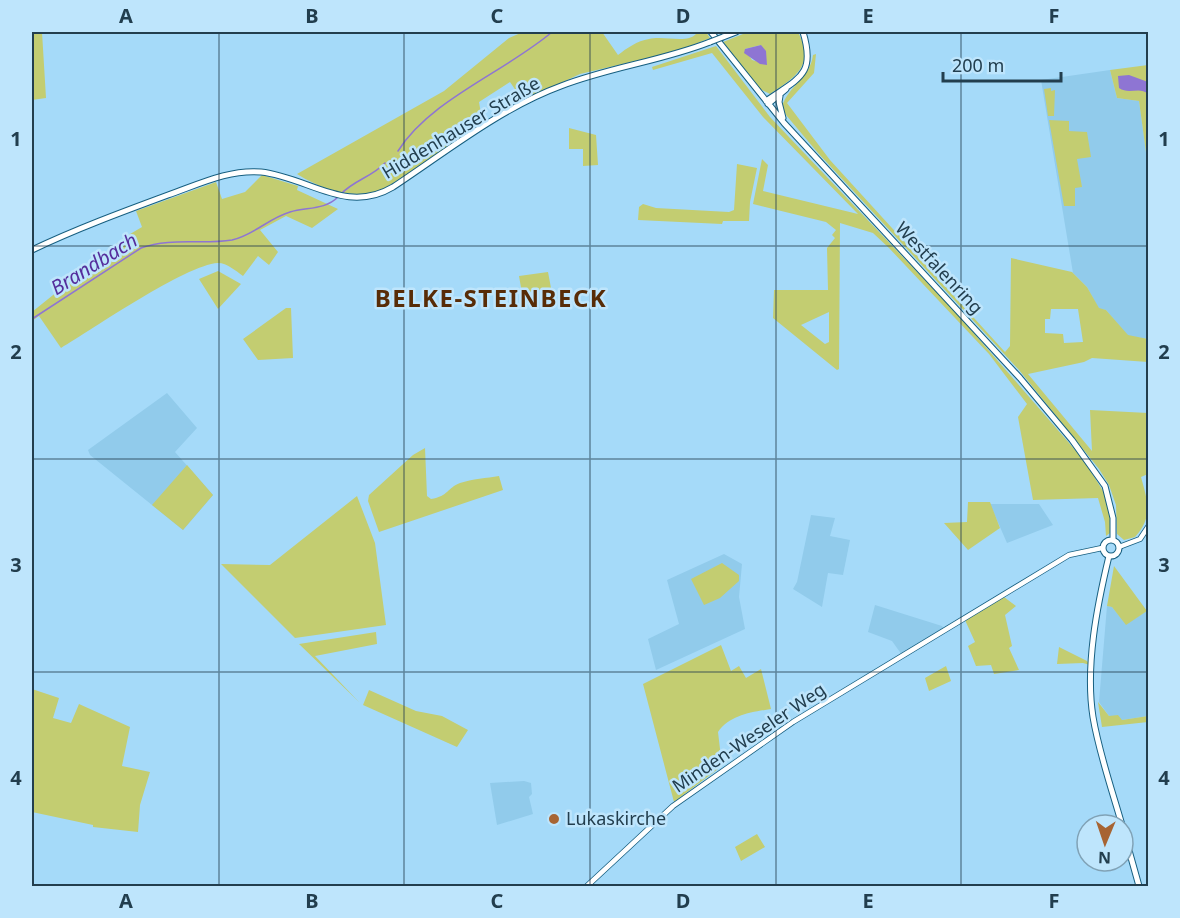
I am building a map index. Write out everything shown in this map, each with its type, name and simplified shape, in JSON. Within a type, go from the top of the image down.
[{"type":"main road","name":"Westfalenring","points":[[711,32],[784,123],[1020,378],[1072,440],[1105,486],[1113,518],[1113,540]]},
{"type":"main road","name":"Hiddenhauser Straße","points":[[32,250],[147,203],[223,176],[245,172],[273,174],[339,196],[367,198],[388,190],[500,117],[560,86],[678,54],[736,32]]},
{"type":"main road","points":[[767,103],[780,96],[808,65],[809,56],[801,32]]},
{"type":"main road","points":[[767,103],[791,84]]},
{"type":"main road","points":[[780,96],[778,102],[784,123]]},
{"type":"main road","points":[[1113,540],[1119,547],[1117,554],[1109,556],[1102,548],[1106,541],[1113,540]]},
{"type":"main road","points":[[1109,556],[1098,610],[1091,691],[1093,717],[1118,813]]},
{"type":"street","points":[[1119,547],[1133,543],[1149,527]]},
{"type":"street","name":"Minden-Weseler Weg","points":[[587,886],[673,806],[818,705],[911,650],[916,644],[929,639],[1069,555],[1102,548]]},
{"type":"shaded area","points":[[761,45],[766,51],[767,65],[760,64],[744,53],[745,49]]},
{"type":"shaded area","points":[[1110,70],[1117,98],[1139,101],[1148,167],[1148,339],[1128,336],[1106,310],[1099,309],[1087,287],[1073,273],[1041,80]]},
{"type":"shaded area","points":[[1129,75],[1148,82],[1148,94],[1119,88],[1118,76]]},
{"type":"shaded area","points":[[167,393],[197,428],[175,452],[213,495],[183,530],[90,455],[88,450]]},
{"type":"shaded area","points":[[990,504],[1039,504],[1053,525],[1007,543]]},
{"type":"shaded area","points":[[811,515],[835,518],[830,536],[850,540],[843,575],[828,573],[822,607],[793,589],[797,582]]},
{"type":"shaded area","points":[[724,554],[742,564],[739,597],[745,629],[656,670],[648,639],[679,624],[667,580]]},
{"type":"shaded area","points":[[875,605],[942,626],[946,632],[906,657],[892,641],[868,632]]},
{"type":"shaded area","points":[[1107,606],[1112,607],[1126,624],[1147,611],[1148,613],[1148,716],[1122,720],[1109,716],[1099,702]]},
{"type":"shaded area","points":[[524,781],[531,783],[532,794],[529,797],[533,814],[497,825],[490,783]]},
{"type":"green space","points":[[32,32],[42,32],[46,98],[32,100]]},
{"type":"green space","points":[[523,32],[602,32],[618,55],[636,43],[649,39],[681,39],[692,37],[696,34],[695,32],[706,32],[710,38],[678,51],[580,74],[523,101],[510,82],[479,102],[483,126],[379,192],[357,194],[336,191],[297,174],[444,91],[509,38]]},
{"type":"green space","points":[[748,32],[798,32],[803,43],[804,61],[795,75],[770,94],[760,89],[723,42]],"holes":[[[761,45],[767,64],[752,60],[745,49]]]},
{"type":"green space","points":[[716,46],[770,117],[958,315],[1083,459],[1105,494],[1111,514],[1110,533],[1106,536],[1105,522],[1098,498],[1033,500],[1018,417],[1027,404],[989,354],[873,233],[840,223],[839,369],[837,370],[773,318],[774,290],[828,290],[827,248],[835,238],[832,235],[836,230],[826,222],[753,204],[762,159],[768,165],[763,191],[858,214],[763,117],[712,53],[653,70],[652,67]],"holes":[[[829,312],[829,342],[825,344],[801,325]]]},
{"type":"green space","points":[[816,54],[814,73],[787,103],[830,160],[1005,352],[1010,346],[1011,258],[1072,272],[1087,287],[1099,308],[1106,310],[1128,335],[1148,339],[1148,362],[1092,358],[1084,362],[1028,374],[1092,451],[1090,410],[1148,413],[1148,474],[1141,477],[1147,500],[1147,515],[1141,530],[1135,537],[1124,540],[1117,534],[1116,505],[1109,485],[1099,469],[1019,370],[818,153],[786,115],[782,106],[785,99],[808,70],[813,55]],"holes":[[[1051,309],[1078,309],[1083,342],[1064,343],[1063,334],[1045,333],[1045,319],[1050,319]]]},
{"type":"green space","points":[[1148,65],[1148,167],[1139,101],[1117,98],[1110,70]]},
{"type":"green space","points":[[1051,88],[1051,91],[1055,90],[1054,116],[1048,116],[1044,89]]},
{"type":"green space","points":[[1049,120],[1069,121],[1069,131],[1087,132],[1091,157],[1077,159],[1082,187],[1075,188],[1075,206],[1064,206]]},
{"type":"green space","points":[[569,128],[596,135],[598,165],[583,166],[583,149],[569,149]]},
{"type":"green space","points":[[737,164],[757,168],[750,202],[749,221],[723,221],[722,224],[638,220],[639,207],[643,204],[656,208],[729,212],[734,210]]},
{"type":"green space","points":[[262,175],[298,186],[297,190],[338,209],[312,228],[286,216],[260,230],[278,252],[269,265],[258,256],[243,276],[221,263],[203,266],[162,286],[61,348],[39,316],[32,321],[32,312],[125,237],[142,227],[136,211],[216,182],[222,199],[245,192]]},
{"type":"green space","points":[[218,271],[241,284],[218,309],[199,279]]},
{"type":"green space","points":[[548,272],[551,288],[522,293],[519,276]]},
{"type":"green space","points":[[286,308],[291,308],[293,358],[258,360],[243,339]]},
{"type":"green space","points":[[425,448],[427,496],[431,499],[445,494],[460,483],[499,476],[503,490],[379,532],[368,501],[369,495],[413,455]]},
{"type":"green space","points":[[187,465],[213,495],[183,530],[152,505]]},
{"type":"green space","points":[[357,496],[375,543],[386,625],[295,638],[221,564],[270,565]]},
{"type":"green space","points":[[968,502],[990,502],[1000,528],[968,550],[944,523],[967,522]]},
{"type":"green space","points":[[722,563],[739,575],[739,581],[720,598],[704,605],[691,579]]},
{"type":"green space","points":[[1114,566],[1147,611],[1126,625],[1112,607],[1107,606]]},
{"type":"green space","points":[[1004,597],[1016,606],[1005,615],[1012,646],[1009,648],[1019,670],[994,674],[991,665],[976,666],[968,646],[975,642],[965,620]]},
{"type":"green space","points":[[376,632],[377,644],[315,656],[359,702],[299,644]]},
{"type":"green space","points":[[721,645],[731,671],[739,666],[746,678],[761,669],[771,709],[742,715],[723,726],[718,732],[722,766],[674,802],[643,684]]},
{"type":"green space","points":[[1059,647],[1087,661],[1090,665],[1057,664]]},
{"type":"green space","points":[[946,666],[951,681],[929,691],[925,678]]},
{"type":"green space","points":[[32,689],[59,698],[53,718],[71,723],[79,704],[130,727],[122,766],[150,772],[140,805],[138,832],[93,827],[93,825],[32,812]]},
{"type":"green space","points":[[369,690],[416,711],[442,716],[468,730],[457,747],[363,705]]},
{"type":"green space","points":[[1098,702],[1109,716],[1118,715],[1122,720],[1148,716],[1148,722],[1102,727]]},
{"type":"green space","points":[[757,834],[765,847],[741,861],[735,847]]},
{"type":"waterway","points":[[398,151],[429,116],[552,32]]},
{"type":"waterway","name":"Brandbach","points":[[341,194],[385,163]]},
{"type":"waterway","name":"Brandbach","points":[[32,319],[141,248],[164,243],[209,242],[240,238],[282,215],[296,210],[322,206],[338,197]]},
{"type":"place","name":"Lukaskirche","points":[[554,819]]},
{"type":"district","name":"BELKE-STEINBECK","points":[[491,299]]}]
